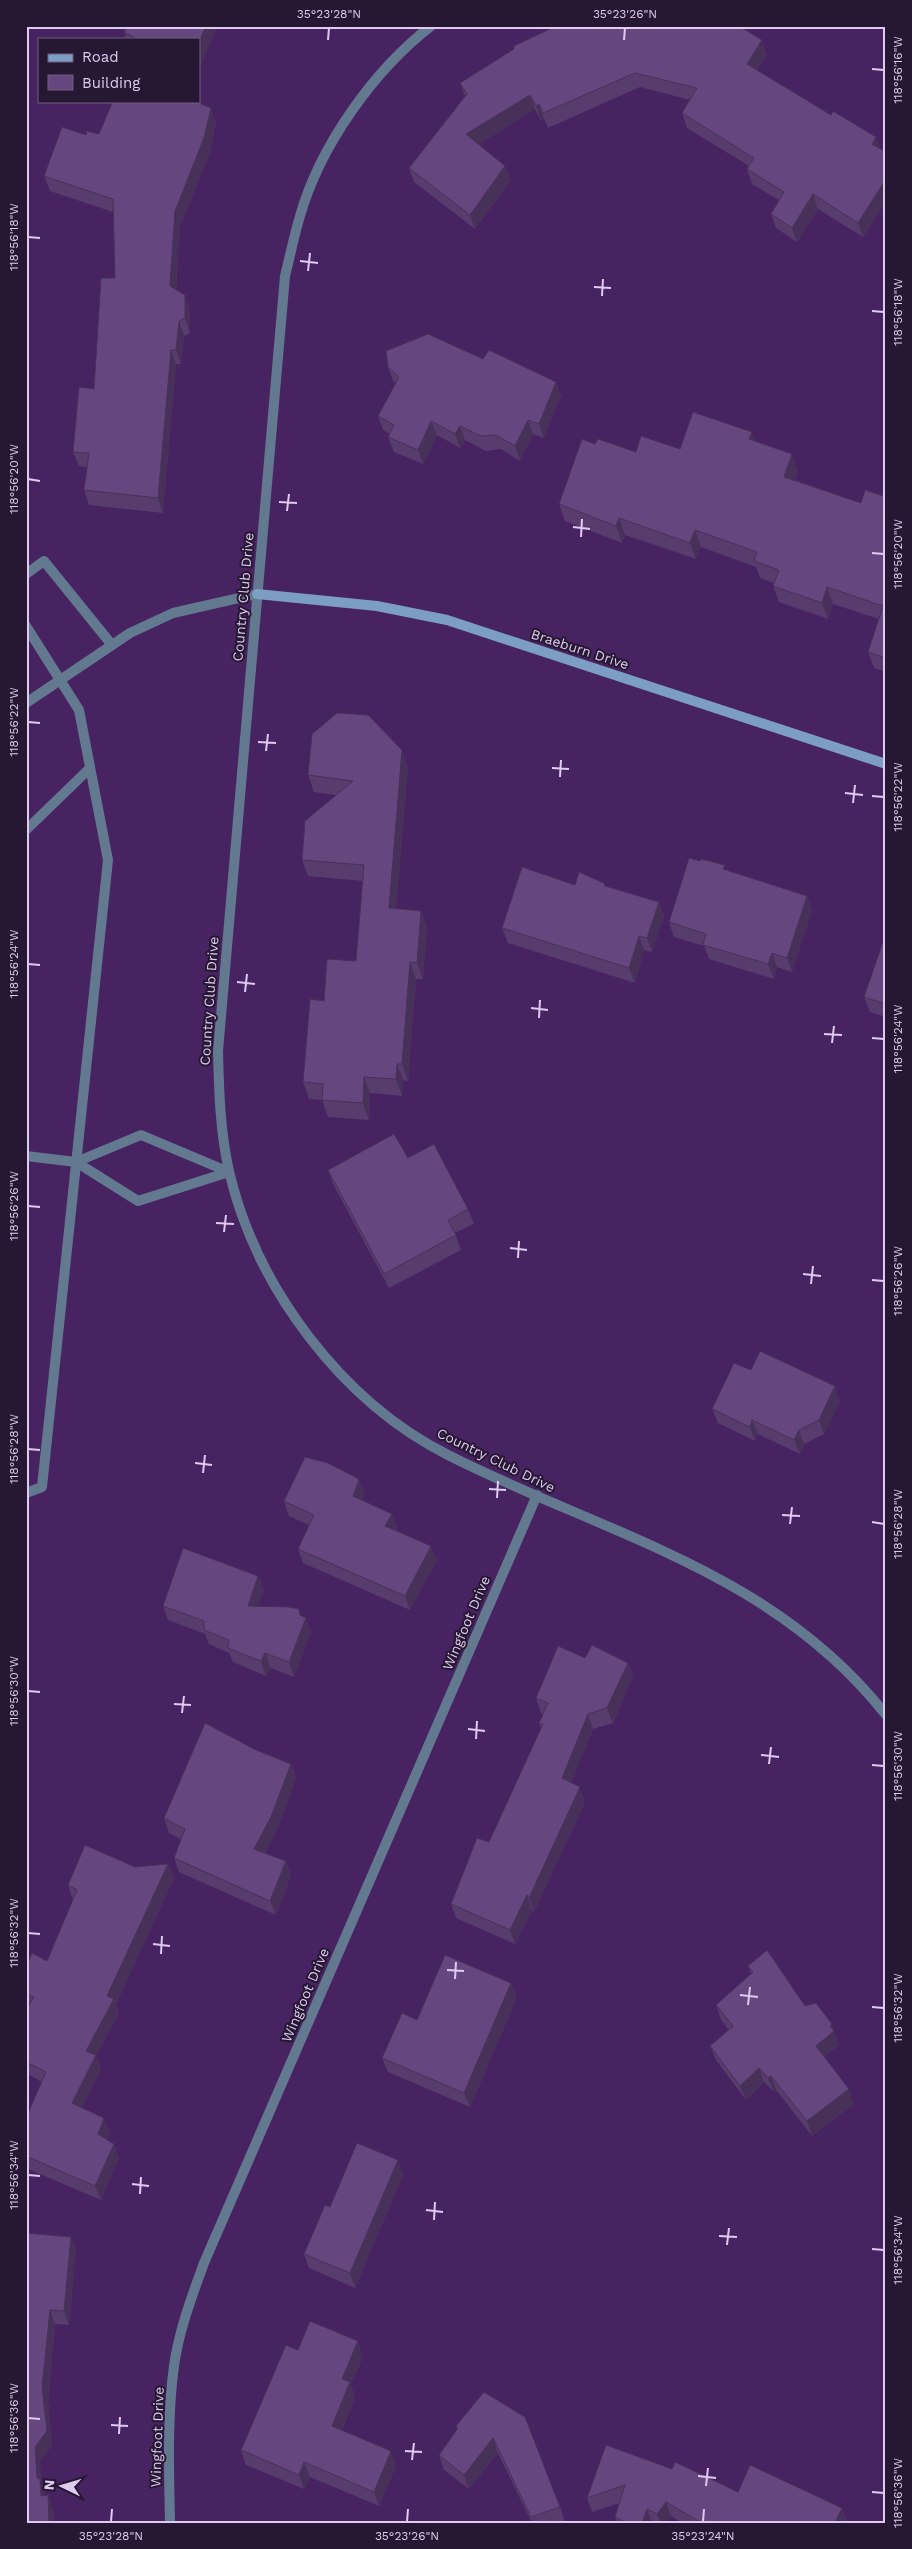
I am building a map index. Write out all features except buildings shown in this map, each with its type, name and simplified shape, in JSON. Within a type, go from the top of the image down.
[{"type":"street","name":"Country Club Drive","points":[[431,26],[379,76],[349,115],[325,157],[300,215],[285,276],[218,1051],[219,1112],[229,1172],[248,1230],[274,1285],[299,1324],[338,1371],[388,1417],[446,1454],[689,1562],[768,1607],[824,1650],[874,1700],[886,1715]]},
{"type":"street","points":[[26,574],[44,561],[112,645]]},
{"type":"street","points":[[26,704],[130,633],[173,613],[257,594]]},
{"type":"street","name":"Braeburn Drive","points":[[257,594],[378,606],[447,620],[886,764]]},
{"type":"street","points":[[26,626],[62,680],[79,710],[108,860],[42,1487],[26,1492]]},
{"type":"street","points":[[26,830],[90,768]]},
{"type":"street","points":[[76,1162],[141,1135],[229,1172]]},
{"type":"street","points":[[26,1156],[76,1162],[138,1201],[229,1172]]},
{"type":"street","name":"Wingfoot Drive","points":[[170,2523],[168,2417],[174,2364],[189,2304],[208,2254],[537,1495]]}]
